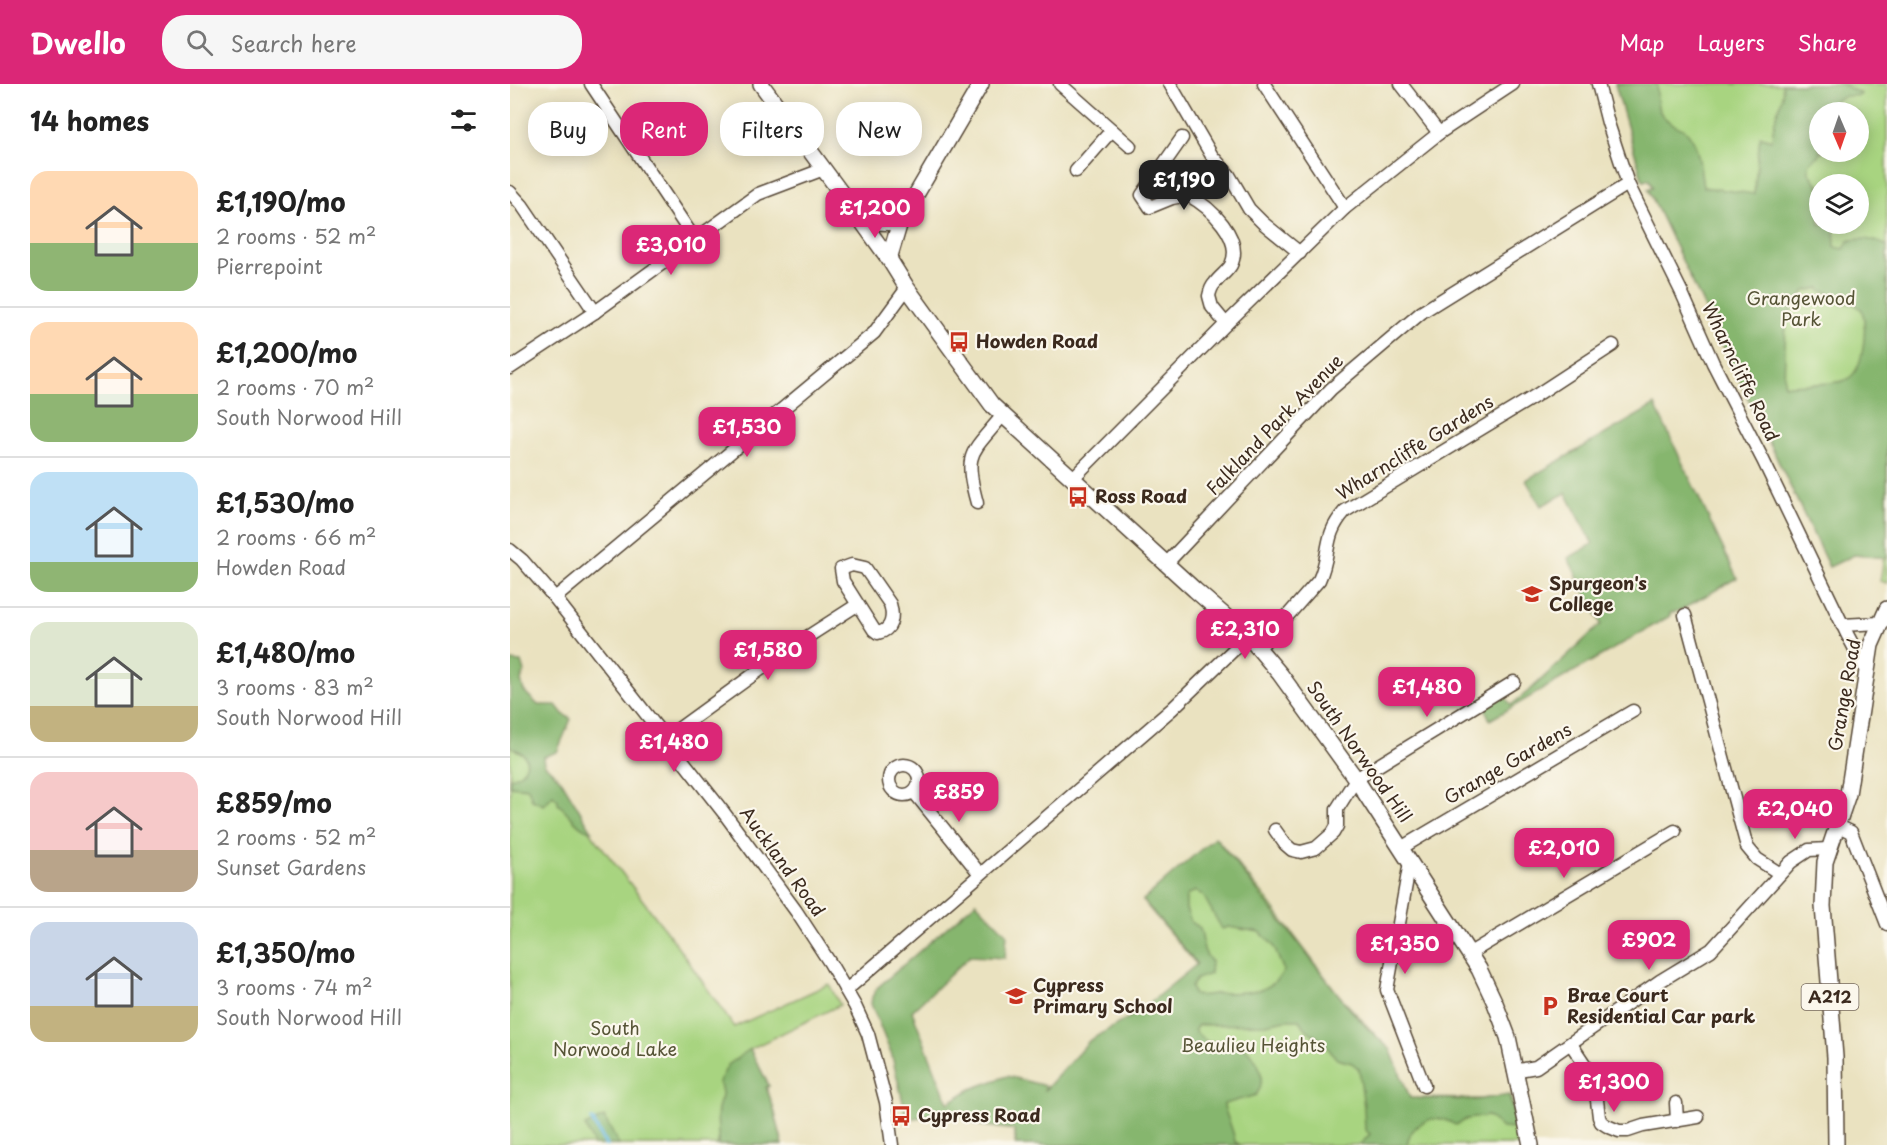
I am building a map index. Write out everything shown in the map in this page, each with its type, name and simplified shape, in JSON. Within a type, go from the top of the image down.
[{"type":"main road","name":"South Norwood Hill","points":[[761,84],[992,405],[1248,636],[1280,674],[1356,779],[1470,953],[1495,1003],[1508,1037],[1531,1145]]},
{"type":"main road","points":[[889,259],[900,222],[981,84]]},
{"type":"main road","points":[[858,216],[869,221],[900,222]]},
{"type":"main road","name":"Grange Road","points":[[1836,1145],[1835,1057],[1823,906],[1825,862],[1848,794],[1866,670],[1883,616]]},
{"type":"street","points":[[591,84],[695,240]]},
{"type":"street","points":[[1060,84],[1131,146]]},
{"type":"street","points":[[1170,84],[1212,156],[1229,175],[1249,209],[1300,253]]},
{"type":"street","points":[[1264,84],[1345,208]]},
{"type":"street","points":[[1401,84],[1438,133]]},
{"type":"street","points":[[1072,478],[1345,208],[1438,133],[1513,84]]},
{"type":"street","name":"Wharncliffe Road","points":[[1598,84],[1608,123],[1629,184],[1713,363],[1842,626],[1866,670]]},
{"type":"street","points":[[1076,171],[1112,130]]},
{"type":"street","points":[[1182,138],[1142,195],[1150,207],[1172,198],[1188,195],[1203,204],[1232,239],[1235,254],[1229,268],[1214,284],[1209,296],[1212,307],[1226,324]]},
{"type":"street","points":[[510,368],[595,312],[758,194],[824,169]]},
{"type":"street","name":"Falkland Park Avenue","points":[[1166,564],[1331,389],[1422,312],[1629,184]]},
{"type":"street","points":[[510,192],[522,205],[595,312]]},
{"type":"street","points":[[555,598],[874,333],[906,288]]},
{"type":"street","name":"Wharncliffe Gardens","points":[[1259,648],[1319,580],[1324,567],[1330,532],[1336,520],[1346,511],[1535,396],[1613,345]]},
{"type":"street","points":[[977,503],[970,479],[970,461],[975,449],[1003,415]]},
{"type":"street","name":"Auckland Road","points":[[510,550],[522,560],[555,598],[666,738],[796,911],[855,1006],[868,1034],[886,1102],[892,1145]]},
{"type":"street","points":[[845,566],[859,566],[869,572],[890,604],[892,610],[889,628],[878,633],[857,605],[840,574],[841,569],[845,566]]},
{"type":"street","points":[[666,738],[790,648],[857,605]]},
{"type":"street","points":[[1685,615],[1747,847],[1757,859],[1779,873]]},
{"type":"street","points":[[1842,626],[1883,616]]},
{"type":"street","points":[[845,989],[852,987],[1112,761],[1248,636]]},
{"type":"street","points":[[1275,830],[1292,850],[1301,852],[1316,848],[1333,833],[1337,826],[1337,809],[1356,779],[1514,682]]},
{"type":"street","name":"Grange Gardens","points":[[1401,848],[1633,711]]},
{"type":"street","points":[[914,792],[980,874]]},
{"type":"street","points":[[1838,826],[1851,832],[1887,924]]},
{"type":"street","points":[[1470,953],[1675,831]]},
{"type":"street","points":[[1514,1071],[1536,1067],[1660,981],[1711,950],[1779,873],[1802,853],[1828,849]]},
{"type":"street","points":[[1410,862],[1387,990],[1424,1086]]},
{"type":"street","points":[[1571,1044],[1589,1071],[1596,1092],[1599,1117],[1607,1126],[1619,1131],[1628,1131],[1643,1126],[1698,1117]]},
{"type":"street","points":[[1676,1103],[1677,1121]]},
{"type":"green space","name":"Grangewood Park","points":[[1615,84],[1887,84],[1887,583],[1880,581],[1884,557],[1854,555],[1829,567],[1648,189],[1653,187],[1649,179],[1644,181]]},
{"type":"green space","name":"Grangewood Park","points":[[1615,84],[1657,84],[1657,103],[1660,113],[1685,130],[1694,142],[1703,187],[1754,194],[1760,136],[1771,140],[1772,138],[1782,94],[1782,84],[1842,84],[1861,94],[1840,98],[1834,102],[1809,102],[1809,162],[1811,162],[1809,164],[1809,234],[1834,234],[1835,247],[1844,249],[1848,241],[1863,239],[1873,240],[1887,246],[1887,558],[1854,555],[1829,567],[1648,189],[1653,187],[1649,179],[1644,181]],"holes":[[[1820,288],[1820,291],[1828,292],[1828,301],[1854,304],[1862,310],[1864,337],[1857,368],[1846,380],[1840,382],[1784,385],[1786,318],[1805,291]]]},
{"type":"green space","points":[[1655,405],[1737,578],[1681,610],[1670,613],[1670,616],[1490,720],[1483,705],[1502,692],[1511,705],[1601,624],[1568,558],[1593,544],[1566,493],[1541,506],[1526,480]]},
{"type":"green space","points":[[510,661],[521,662],[524,672],[521,681],[524,691],[538,705],[556,705],[563,714],[571,719],[557,752],[543,757],[544,764],[561,780],[592,831],[578,824],[558,804],[558,800],[553,795],[544,805],[532,800],[528,788],[510,786],[510,778],[518,775],[527,762],[523,754],[510,746]]},
{"type":"green space","name":"South Norwood Lake","points":[[510,727],[674,941],[734,1027],[829,984],[840,1005],[750,1049],[769,1086],[766,1087],[783,1145],[510,1145]]},
{"type":"green space","name":"Beaulieu Heights","points":[[1215,837],[1349,1008],[1390,1049],[1410,1098],[1475,1100],[1509,1095],[1516,1129],[1502,1128],[1488,1116],[1467,1119],[1456,1125],[1444,1119],[1436,1119],[1424,1122],[1414,1129],[1407,1145],[1360,1145],[1370,1134],[1365,1130],[1359,1069],[1352,1063],[1337,1059],[1299,1020],[1266,1024],[1198,1025],[1195,1029],[1195,1032],[1208,1042],[1229,1041],[1239,1045],[1246,1049],[1257,1063],[1261,1079],[1256,1095],[1224,1104],[1235,1142],[1241,1145],[1016,1145],[1015,1130],[978,1125],[959,1115],[946,1114],[907,1119],[892,1056],[871,1004],[877,988],[976,902],[1007,934],[1005,958],[970,956],[912,1011],[948,1103],[971,1089],[1007,1076],[1046,1086],[1044,1091],[1090,1040],[1137,1013],[1197,964],[1143,900]],"holes":[[[1195,891],[1203,895],[1222,929],[1228,927],[1260,932],[1273,945],[1284,971],[1271,985],[1250,992],[1194,995],[1191,987],[1196,979],[1210,974],[1211,961],[1206,955],[1200,930],[1191,922],[1186,909],[1186,896]]]},
{"type":"green space","name":"Beaulieu Heights","points":[[1216,838],[1269,902],[1337,993],[1391,1052],[1410,1098],[1481,1099],[1511,1095],[1521,1145],[1015,1145],[1015,1131],[1089,1041],[1132,1018],[1197,965],[1143,901]]},
{"type":"green space","points":[[750,1049],[769,1086],[766,1087],[783,1145],[715,1145],[718,1144],[717,1113],[722,1094],[719,1082],[728,1065]]},
{"type":"green space","points":[[604,1117],[619,1145],[594,1145],[585,1126]]},
{"type":"waterway","points":[[592,1120],[606,1145]]},
{"type":"place","name":"Howden Road","points":[[959,342]]},
{"type":"place","name":"Ross Road","points":[[1078,497]]},
{"type":"place","name":"Spurgeon's College","points":[[1532,594]]},
{"type":"place","name":"Cypress Primary School","points":[[1016,996]]},
{"type":"place","name":"Brae Court Residential Car park","points":[[1550,1006]]},
{"type":"place","name":"Cypress Road","points":[[901,1116]]}]
